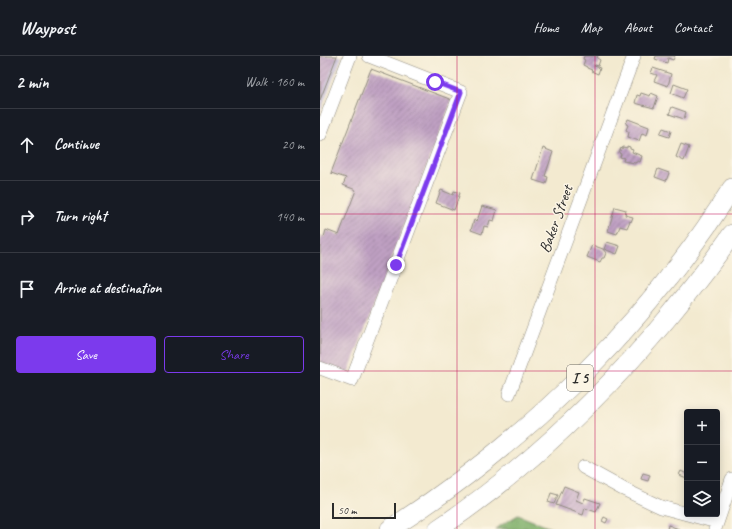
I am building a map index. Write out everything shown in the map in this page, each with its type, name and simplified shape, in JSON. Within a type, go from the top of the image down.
[{"type":"highway","name":"I 5","points":[[390,529],[456,484],[539,416],[594,364],[637,316],[679,264],[732,188]]},
{"type":"highway","name":"I 5","points":[[438,529],[471,506],[520,466],[592,401],[633,358],[698,281],[732,234]]},
{"type":"street","points":[[320,136],[350,56]]},
{"type":"street","points":[[320,368],[352,380],[461,92],[369,56]]},
{"type":"street","name":"Baker Street","points":[[509,394],[634,56]]},
{"type":"street","points":[[583,467],[623,490],[661,507],[716,525],[732,479]]},
{"type":"shaded area","points":[[320,56],[342,56],[320,113]]},
{"type":"green space","points":[[518,515],[553,529],[495,529]]},
{"type":"building","points":[[320,56],[337,56],[320,100]]},
{"type":"building","points":[[584,56],[598,56],[597,58],[600,60],[598,66],[594,66],[600,68],[598,74],[583,65],[585,60],[583,59]]},
{"type":"building","points":[[656,56],[675,56],[673,60],[668,58],[667,63],[655,59]]},
{"type":"building","points":[[653,68],[671,74],[668,86],[654,81],[657,75],[651,73]]},
{"type":"building","points":[[371,69],[452,100],[348,374],[320,363],[320,236],[324,237],[326,230],[339,235],[356,190],[343,185],[346,178],[331,173]]},
{"type":"building","points":[[674,84],[687,89],[683,98],[671,93]]},
{"type":"building","points":[[641,93],[650,96],[651,93],[658,96],[654,108],[635,103],[637,95],[640,96]]},
{"type":"building","points":[[672,107],[686,112],[684,119],[669,114]]},
{"type":"building","points":[[628,119],[649,127],[647,135],[642,133],[639,141],[628,137],[629,132],[626,130],[628,125],[626,124]]},
{"type":"building","points":[[663,128],[671,131],[669,137],[660,134]]},
{"type":"building","points":[[681,144],[689,147],[684,161],[676,157]]},
{"type":"building","points":[[627,146],[633,150],[632,152],[642,156],[640,162],[638,161],[635,163],[623,161],[624,158],[620,157],[621,154],[619,153],[621,148],[627,148]]},
{"type":"building","points":[[543,148],[553,152],[545,176],[548,177],[546,184],[533,180]]},
{"type":"building","points":[[658,169],[669,173],[666,181],[655,177]]},
{"type":"building","points":[[441,190],[453,195],[454,191],[460,193],[454,210],[436,203]]},
{"type":"building","points":[[482,206],[497,210],[494,221],[490,220],[488,227],[484,226],[482,234],[471,230],[474,220],[477,221]]},
{"type":"building","points":[[615,207],[626,210],[625,215],[633,217],[627,228],[620,226],[617,234],[608,231]]},
{"type":"building","points":[[607,242],[620,246],[617,254],[604,249]]},
{"type":"building","points":[[592,245],[603,249],[606,253],[600,262],[587,257]]},
{"type":"building","points":[[681,471],[684,472],[684,477],[679,475]]},
{"type":"building","points":[[643,473],[650,475],[648,481],[641,479]]},
{"type":"building","points":[[564,486],[579,492],[576,500],[583,503],[585,498],[600,503],[596,512],[585,508],[583,515],[556,505]]},
{"type":"building","points":[[551,493],[558,495],[554,504],[548,502]]},
{"type":"building","points":[[604,517],[608,519],[606,523],[602,521]]},
{"type":"building","points":[[668,525],[679,529],[667,529]]},
{"type":"route","points":[[396,265],[461,92],[435,82]]}]
